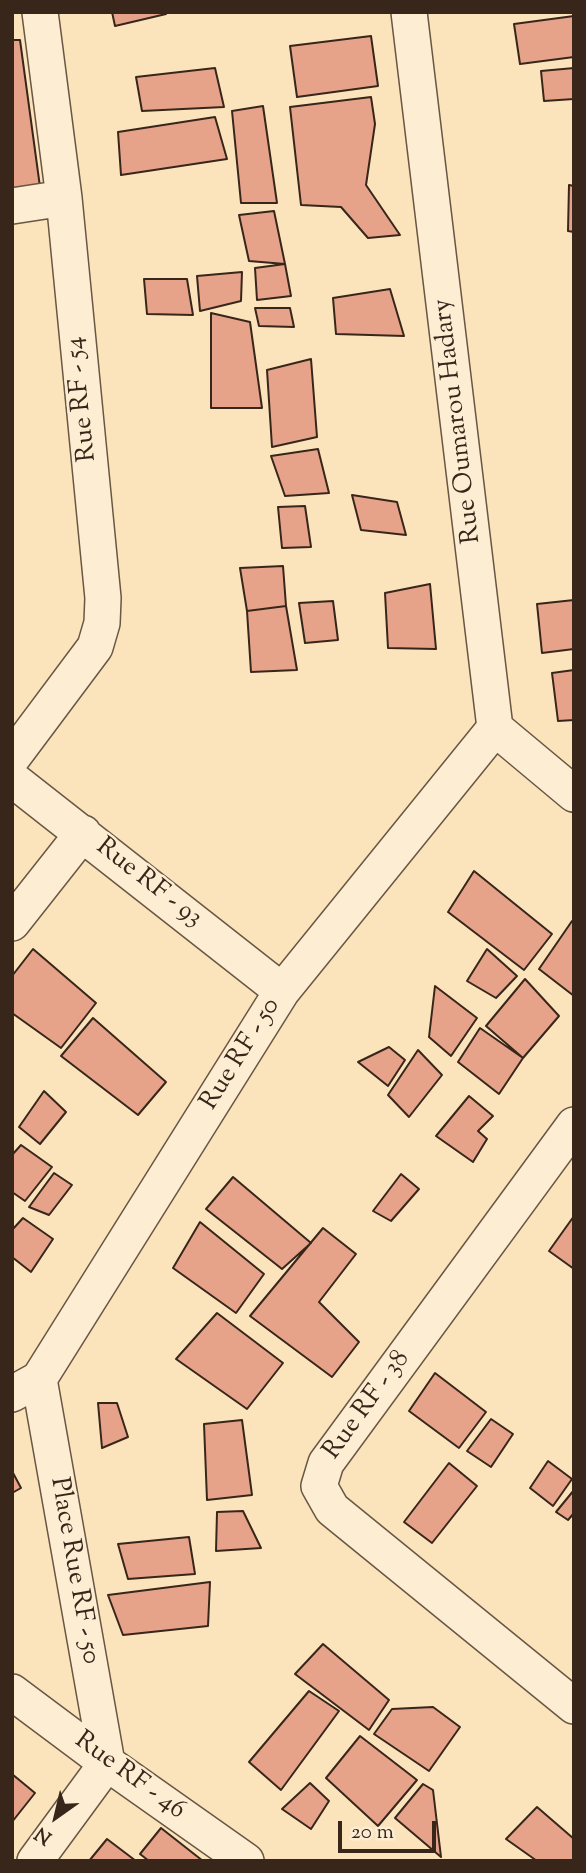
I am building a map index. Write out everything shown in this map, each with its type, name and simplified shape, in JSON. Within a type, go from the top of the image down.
[{"type":"street","name":"Rue RF - 54","points":[[12,758],[95,647],[102,623],[103,598],[64,198],[40,12]]},
{"type":"street","name":"Rue Oumarou Hadary","points":[[410,12],[495,728]]},
{"type":"street","points":[[12,205],[64,198]]},
{"type":"street","points":[[495,728],[574,794]]},
{"type":"street","name":"Rue RF - 50","points":[[26,1386],[282,991],[495,728]]},
{"type":"street","name":"Rue RF - 93","points":[[12,779],[282,991]]},
{"type":"street","points":[[12,923],[83,833]]},
{"type":"street","name":"Rue RF - 38","points":[[574,1125],[326,1463],[319,1486],[332,1509],[574,1706]]},
{"type":"street","name":"Place Rue RF - 50","points":[[26,1386],[107,1763]]},
{"type":"street","name":"Rue RF - 46","points":[[12,1692],[246,1861]]},
{"type":"street","points":[[35,1861],[107,1763]]},
{"type":"building","points":[[112,12],[166,12],[166,14],[115,26]]},
{"type":"building","points":[[574,16],[574,57],[520,64],[514,24]]},
{"type":"building","points":[[371,36],[378,86],[297,97],[290,46]]},
{"type":"building","points":[[12,40],[20,40],[40,187],[12,188]]},
{"type":"building","points":[[215,68],[224,107],[142,111],[136,77]]},
{"type":"building","points":[[574,68],[574,99],[544,101],[541,71]]},
{"type":"building","points":[[371,97],[375,124],[366,185],[400,235],[368,238],[341,207],[301,205],[290,107]]},
{"type":"building","points":[[263,106],[277,203],[241,203],[232,111]]},
{"type":"building","points":[[215,117],[227,159],[121,175],[118,132]]},
{"type":"building","points":[[569,185],[574,186],[574,232],[568,231]]},
{"type":"building","points":[[274,211],[285,264],[249,261],[239,215]]},
{"type":"building","points":[[285,264],[291,296],[257,300],[255,268]]},
{"type":"building","points":[[242,272],[241,301],[200,311],[197,276]]},
{"type":"building","points":[[144,279],[187,279],[193,315],[147,314]]},
{"type":"building","points":[[390,289],[404,336],[336,334],[333,298]]},
{"type":"building","points":[[255,308],[290,308],[294,327],[259,326]]},
{"type":"building","points":[[211,313],[250,322],[262,408],[211,408]]},
{"type":"building","points":[[311,359],[317,437],[272,447],[267,370]]},
{"type":"building","points":[[318,449],[329,493],[285,496],[271,456]]},
{"type":"building","points":[[352,495],[397,502],[406,535],[361,530]]},
{"type":"building","points":[[305,506],[311,547],[282,548],[278,507]]},
{"type":"building","points":[[283,566],[286,606],[247,611],[240,568]]},
{"type":"building","points":[[430,584],[436,649],[388,648],[385,593]]},
{"type":"building","points":[[574,600],[574,649],[542,653],[537,604]]},
{"type":"building","points":[[333,601],[338,640],[305,643],[299,603]]},
{"type":"building","points":[[286,606],[297,670],[251,672],[247,611]]},
{"type":"building","points":[[574,670],[574,720],[558,721],[552,673]]},
{"type":"building","points":[[474,871],[552,934],[524,970],[448,912]]},
{"type":"building","points":[[572,921],[574,922],[574,996],[539,969]]},
{"type":"building","points":[[33,949],[96,1003],[61,1048],[12,1013],[12,976]]},
{"type":"building","points":[[487,949],[517,976],[496,998],[467,981]]},
{"type":"building","points":[[525,979],[559,1016],[523,1058],[486,1026]]},
{"type":"building","points":[[435,986],[477,1018],[451,1056],[429,1037]]},
{"type":"building","points":[[93,1018],[166,1082],[138,1115],[61,1056]]},
{"type":"building","points":[[480,1028],[523,1058],[499,1094],[458,1062]]},
{"type":"building","points":[[389,1047],[405,1060],[388,1086],[358,1062]]},
{"type":"building","points":[[418,1050],[442,1075],[409,1117],[388,1095]]},
{"type":"building","points":[[44,1091],[66,1112],[40,1144],[19,1127]]},
{"type":"building","points":[[469,1096],[493,1116],[478,1131],[487,1139],[473,1162],[436,1136]]},
{"type":"building","points":[[21,1145],[52,1167],[25,1201],[12,1192],[12,1155]]},
{"type":"building","points":[[54,1173],[72,1185],[49,1215],[29,1207]]},
{"type":"building","points":[[401,1174],[419,1189],[391,1221],[373,1211]]},
{"type":"building","points":[[233,1177],[311,1243],[282,1269],[206,1209]]},
{"type":"building","points":[[574,1216],[574,1269],[549,1251]]},
{"type":"building","points":[[23,1218],[53,1239],[31,1272],[12,1257],[12,1230]]},
{"type":"building","points":[[200,1222],[264,1274],[236,1313],[173,1268]]},
{"type":"building","points":[[323,1228],[356,1254],[319,1302],[359,1342],[332,1377],[250,1316]]},
{"type":"building","points":[[217,1313],[283,1363],[247,1409],[176,1359]]},
{"type":"building","points":[[435,1373],[486,1412],[459,1448],[409,1411]]},
{"type":"building","points":[[98,1403],[117,1403],[128,1437],[102,1448]]},
{"type":"building","points":[[491,1419],[513,1434],[491,1467],[467,1451]]},
{"type":"building","points":[[242,1420],[252,1495],[207,1500],[204,1424]]},
{"type":"building","points":[[548,1461],[572,1479],[553,1506],[530,1488]]},
{"type":"building","points":[[449,1463],[477,1486],[432,1543],[404,1522]]},
{"type":"building","points":[[12,1471],[21,1488],[12,1493]]},
{"type":"building","points":[[574,1490],[574,1513],[568,1520],[556,1512]]},
{"type":"building","points":[[243,1511],[261,1548],[216,1551],[217,1512]]},
{"type":"building","points":[[189,1537],[195,1574],[128,1579],[118,1544]]},
{"type":"building","points":[[210,1582],[208,1626],[123,1635],[108,1595]]},
{"type":"building","points":[[323,1644],[389,1700],[369,1730],[295,1674]]},
{"type":"building","points":[[309,1691],[339,1711],[281,1790],[249,1762]]},
{"type":"building","points":[[433,1707],[460,1727],[429,1771],[374,1734],[392,1709]]},
{"type":"building","points":[[360,1736],[417,1780],[378,1826],[326,1778]]},
{"type":"building","points":[[12,1774],[35,1793],[12,1822]]},
{"type":"building","points":[[310,1783],[329,1801],[311,1829],[282,1809]]},
{"type":"building","points":[[423,1784],[433,1790],[441,1857],[395,1818]]},
{"type":"building","points":[[537,1807],[574,1839],[573,1861],[537,1861],[506,1839]]},
{"type":"building","points":[[161,1828],[203,1861],[149,1861],[140,1854]]},
{"type":"building","points":[[107,1839],[136,1861],[89,1861]]}]
